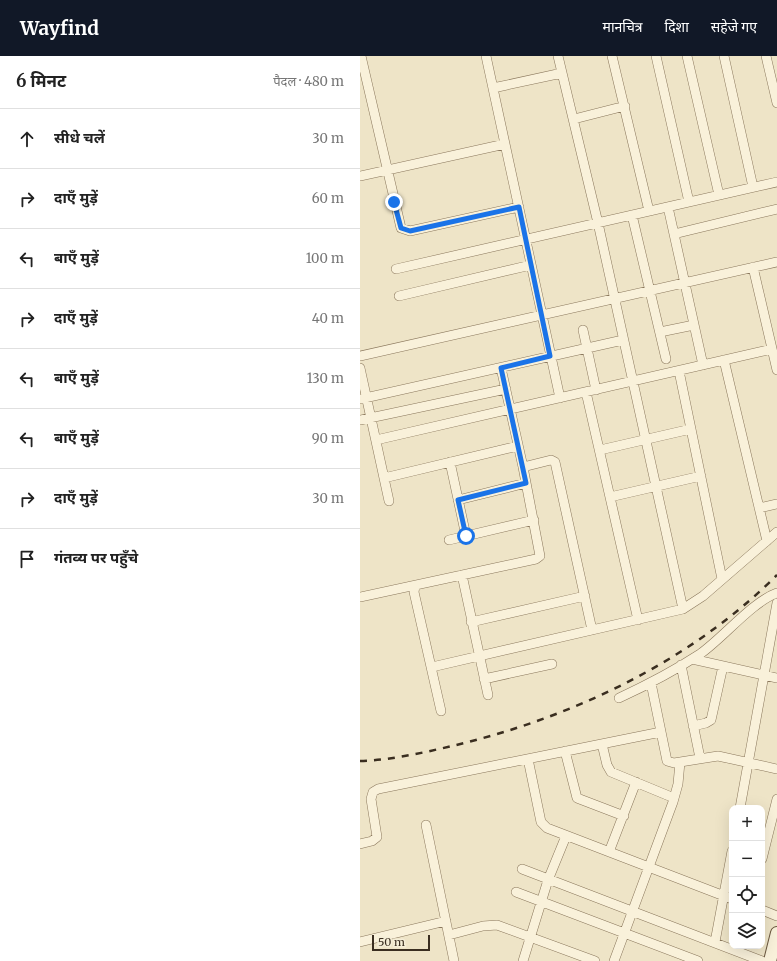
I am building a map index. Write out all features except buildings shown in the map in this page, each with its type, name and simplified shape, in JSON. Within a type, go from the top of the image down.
[{"type":"street","points":[[361,56],[398,223],[404,231],[410,231],[519,207]]},
{"type":"street","points":[[486,56],[560,398]]},
{"type":"street","points":[[558,56],[598,223],[644,440],[683,609]]},
{"type":"street","points":[[612,56],[649,211]]},
{"type":"street","points":[[656,56],[689,202]]},
{"type":"street","points":[[687,56],[719,195]]},
{"type":"street","points":[[724,56],[753,187]]},
{"type":"street","points":[[766,56],[777,103]]},
{"type":"street","points":[[493,88],[562,73]]},
{"type":"street","points":[[574,119],[625,106]]},
{"type":"street","points":[[360,176],[505,144]]},
{"type":"street","points":[[396,269],[777,182]]},
{"type":"street","points":[[668,207],[703,365]]},
{"type":"street","points":[[674,234],[777,209]]},
{"type":"street","points":[[632,215],[666,359]]},
{"type":"street","points":[[360,356],[777,262]]},
{"type":"street","points":[[399,296],[531,265]]},
{"type":"street","points":[[753,267],[777,370]]},
{"type":"street","points":[[660,332],[694,325]]},
{"type":"street","points":[[583,330],[596,390]]},
{"type":"street","points":[[364,398],[623,340]]},
{"type":"street","points":[[376,440],[724,360],[774,354]]},
{"type":"street","points":[[724,360],[767,541]]},
{"type":"street","points":[[360,368],[364,398],[371,418],[389,501]]},
{"type":"street","points":[[360,597],[538,558],[541,554],[501,368]]},
{"type":"street","points":[[679,371],[722,579]]},
{"type":"street","points":[[360,420],[506,389]]},
{"type":"street","points":[[586,392],[638,620]]},
{"type":"street","points":[[600,450],[691,429]]},
{"type":"street","points":[[384,478],[518,446]]},
{"type":"street","points":[[523,467],[551,460],[555,462],[592,630]]},
{"type":"street","points":[[450,462],[466,536]]},
{"type":"street","points":[[610,497],[655,488],[701,476]]},
{"type":"street","points":[[458,500],[526,483]]},
{"type":"street","points":[[759,508],[777,504]]},
{"type":"street","points":[[449,540],[534,520]]},
{"type":"street","points":[[432,667],[478,658],[683,609],[722,579],[777,532]]},
{"type":"street","points":[[462,575],[478,658],[488,695]]},
{"type":"street","points":[[414,586],[414,592],[441,711]]},
{"type":"street","points":[[619,698],[651,683],[692,659],[767,598],[777,593]]},
{"type":"street","points":[[471,622],[584,596]]},
{"type":"street","points":[[741,805],[777,603]]},
{"type":"street","points":[[692,659],[777,678]]},
{"type":"street","points":[[484,679],[552,664]]},
{"type":"street","points":[[681,665],[700,758]]},
{"type":"street","points":[[693,726],[706,723],[711,720],[723,666]]},
{"type":"street","points":[[651,683],[668,761],[672,763],[718,756],[777,769]]},
{"type":"street","points":[[360,844],[372,841],[377,837],[370,799],[373,792],[528,758],[661,732]]},
{"type":"street","points":[[602,744],[607,765],[611,772],[674,798]]},
{"type":"street","points":[[565,751],[577,798],[624,816]]},
{"type":"street","points":[[528,758],[540,822],[547,828],[728,898]]},
{"type":"street","points":[[614,961],[647,867],[674,798],[678,784],[680,762]]},
{"type":"street","points":[[609,852],[636,782]]},
{"type":"street","points":[[765,847],[777,799]]},
{"type":"street","points":[[426,825],[454,961]]},
{"type":"street","points":[[523,961],[529,937],[548,880],[566,836]]},
{"type":"street","points":[[522,870],[762,961]]},
{"type":"street","points":[[715,942],[728,898],[730,877]]},
{"type":"street","points":[[516,892],[698,961]]},
{"type":"street","points":[[765,911],[777,916]]},
{"type":"street","points":[[360,942],[446,921]]},
{"type":"street","points":[[449,935],[491,924],[504,927],[595,961]]},
{"type":"street","points":[[770,961],[777,933]]},
{"type":"railway","points":[[360,761],[395,758],[452,746],[541,720],[584,703],[626,683],[667,660],[706,634],[743,606],[777,575]]},
{"type":"route","points":[[394,202],[398,223],[404,231],[420,229],[519,207],[550,356],[501,368],[526,483],[458,500],[466,536]]}]
